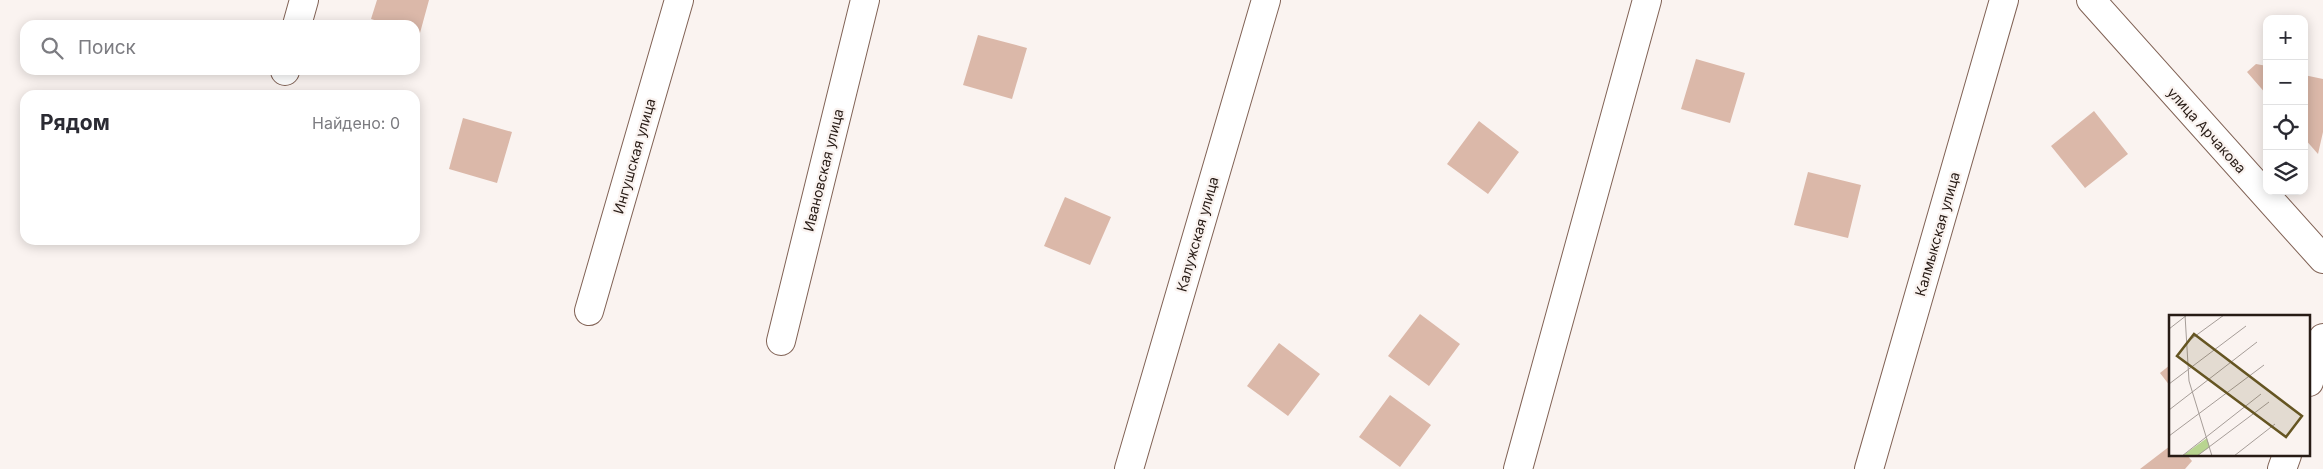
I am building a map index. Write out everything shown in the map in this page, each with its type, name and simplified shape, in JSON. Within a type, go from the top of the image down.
[{"type":"street","points":[[298,20],[304,0]]},
{"type":"street","name":"Ингушская улица","points":[[589,311],[679,0]]},
{"type":"street","name":"Ивановская улица","points":[[781,340],[865,0]]},
{"type":"street","name":"Калужская улица","points":[[1129,469],[1266,0]]},
{"type":"street","points":[[1518,469],[1647,0]]},
{"type":"street","name":"Калмыкская улица","points":[[1869,469],[2004,0]]},
{"type":"street","name":"улица Арчакова","points":[[2091,0],[2323,259]]},
{"type":"street","points":[[2310,379],[2323,338]]},
{"type":"street","points":[[2282,469],[2287,456]]},
{"type":"building","points":[[377,0],[429,0],[420,33],[420,20],[371,19]]},
{"type":"building","points":[[978,35],[1027,48],[1012,99],[963,85]]},
{"type":"building","points":[[1696,59],[1745,73],[1730,123],[1681,109]]},
{"type":"building","points":[[2256,64],[2263,65],[2263,90],[2247,72]]},
{"type":"building","points":[[2308,76],[2323,79],[2323,132],[2318,154],[2308,143]]},
{"type":"building","points":[[2094,111],[2128,154],[2085,188],[2051,146]]},
{"type":"building","points":[[463,118],[512,132],[497,183],[449,169]]},
{"type":"building","points":[[1479,121],[1519,152],[1488,194],[1447,164]]},
{"type":"building","points":[[1808,172],[1861,185],[1848,238],[1794,225]]},
{"type":"building","points":[[1065,197],[1111,217],[1090,265],[1044,246]]},
{"type":"building","points":[[1420,314],[1460,344],[1429,386],[1388,356]]},
{"type":"building","points":[[1279,343],[1320,374],[1288,416],[1247,386]]},
{"type":"building","points":[[2169,366],[2169,385],[2160,373]]},
{"type":"building","points":[[1390,395],[1431,425],[1400,467],[1359,437]]},
{"type":"building","points":[[2169,447],[2169,456],[2188,456],[2192,461],[2185,469],[2140,469]]}]
